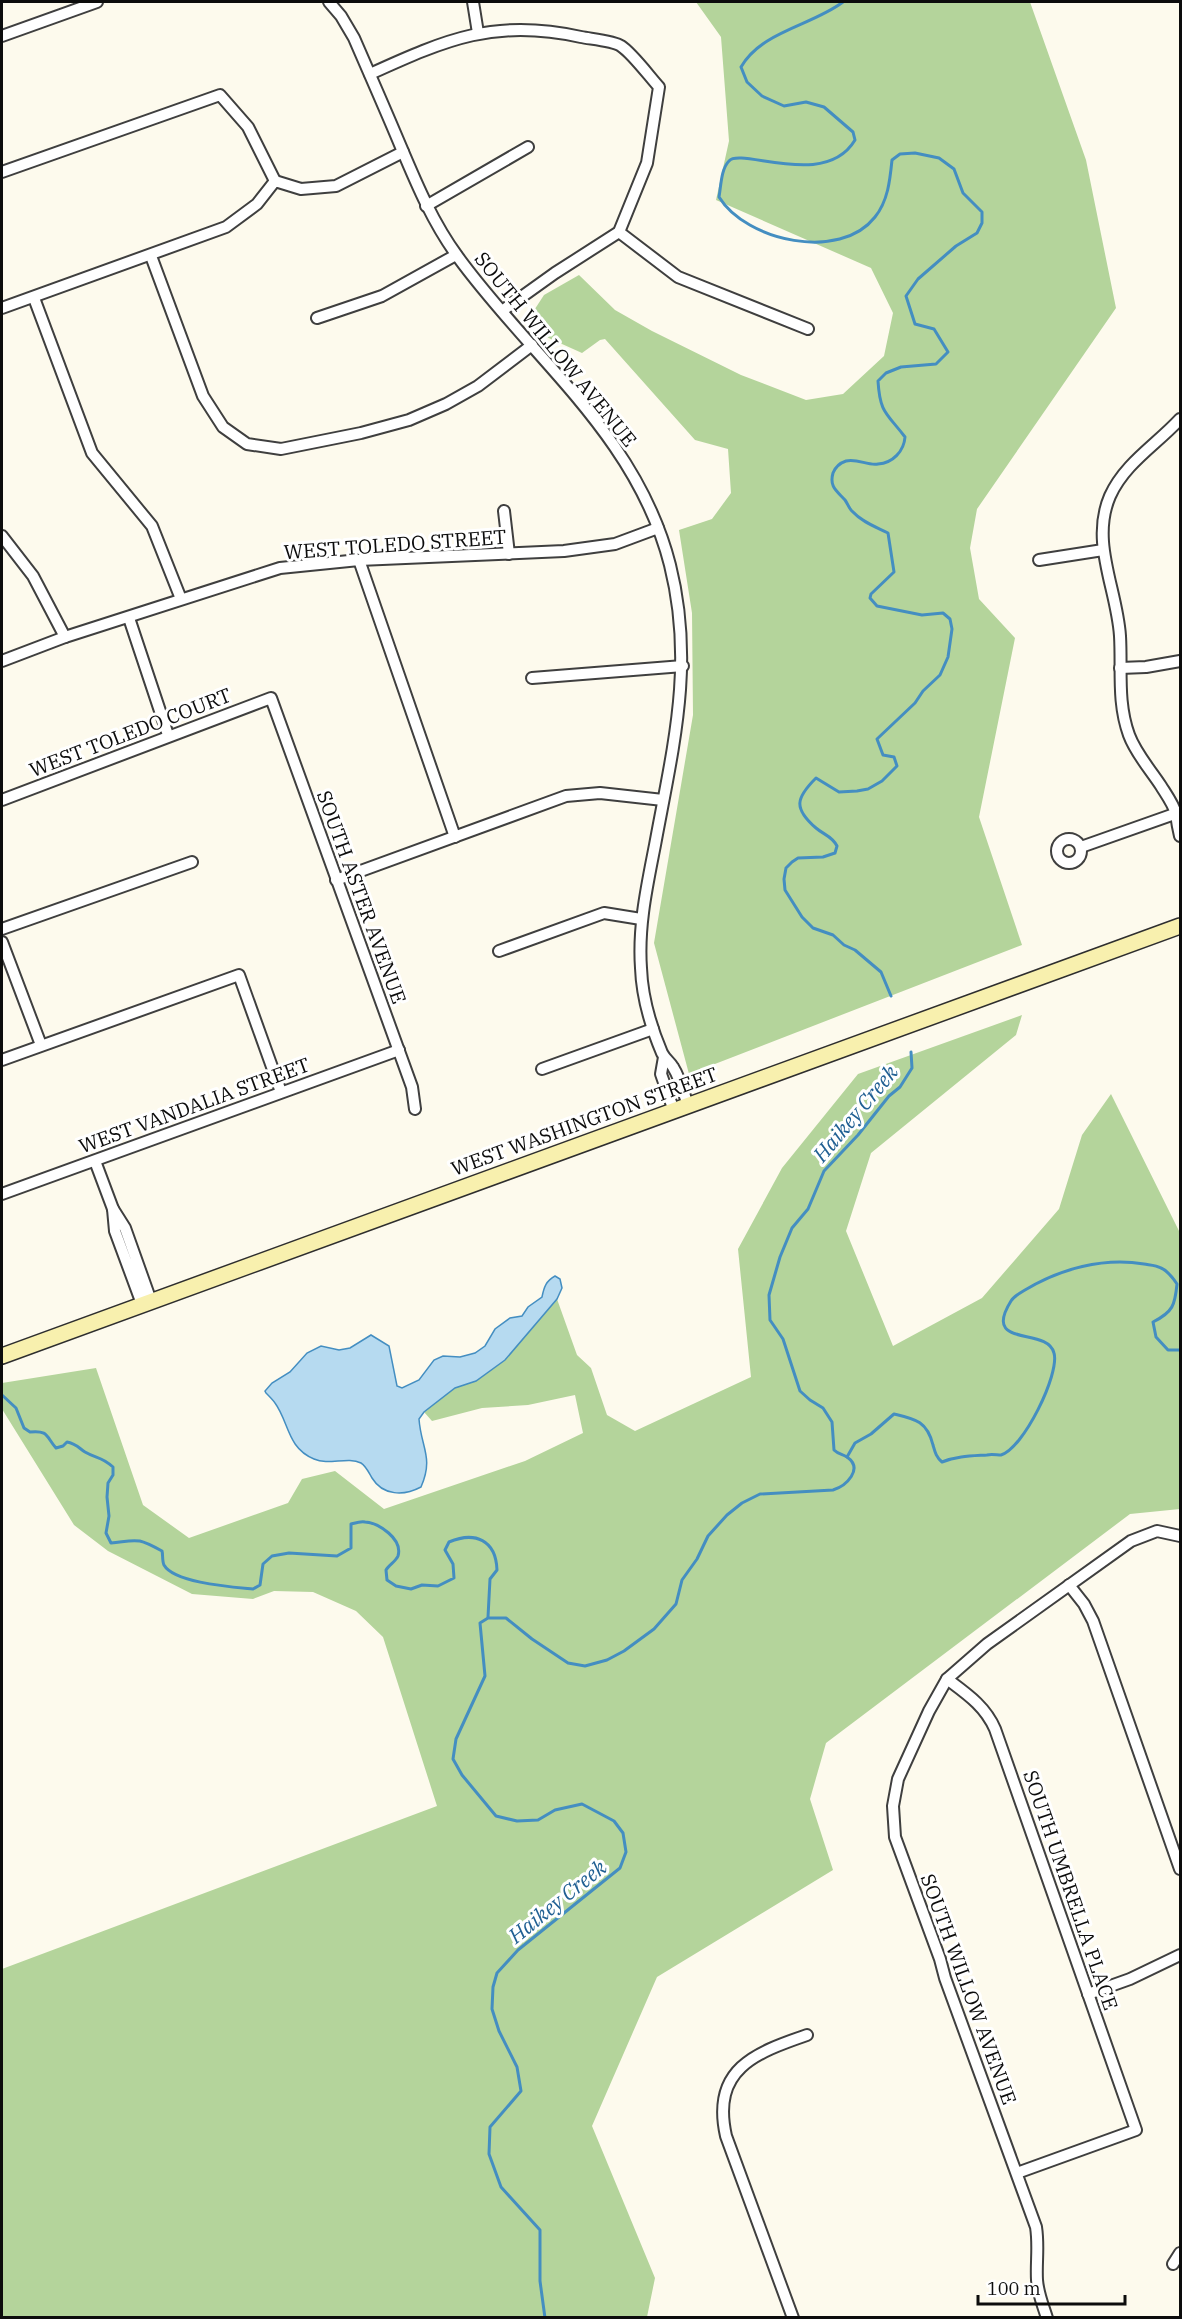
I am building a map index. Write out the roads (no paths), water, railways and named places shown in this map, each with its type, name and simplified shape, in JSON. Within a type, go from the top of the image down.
[{"type":"main road","name":"WEST WASHINGTON STREET","points":[[2,1356],[1180,926]]},
{"type":"street","points":[[2,36],[97,2]]},
{"type":"street","name":"SOUTH WILLOW AVENUE","points":[[329,2],[346,24],[370,74],[426,206],[456,255],[611,439],[636,477],[658,528],[677,596],[682,633],[683,666],[681,704],[641,919],[641,970],[653,1029],[664,1057],[661,1074],[681,1108]]},
{"type":"street","points":[[472,2],[478,33]]},
{"type":"street","points":[[370,74],[437,45],[478,33],[511,29],[537,30],[621,46],[659,87],[647,163],[619,232],[555,273],[502,311]]},
{"type":"street","points":[[2,172],[220,95],[248,127],[275,182],[301,189],[336,186],[403,152]]},
{"type":"street","points":[[426,206],[528,147]]},
{"type":"street","points":[[2,308],[226,227],[257,204],[275,182]]},
{"type":"street","points":[[619,232],[678,277],[808,329]]},
{"type":"street","points":[[317,318],[382,296],[456,255]]},
{"type":"street","points":[[151,256],[203,396],[223,427],[247,444],[281,449],[361,433],[409,420],[446,404],[478,386],[532,345]]},
{"type":"street","points":[[34,297],[92,453],[152,526],[181,599]]},
{"type":"street","points":[[1180,419],[1136,460],[1117,482],[1106,506],[1103,520],[1103,550],[1118,616],[1122,710],[1129,736],[1179,814],[1176,824],[1180,836]]},
{"type":"street","points":[[504,511],[508,554]]},
{"type":"street","name":"WEST TOLEDO STREET","points":[[2,661],[65,637],[280,568],[359,560],[564,551],[615,544],[658,528]]},
{"type":"street","points":[[2,536],[33,576],[65,637]]},
{"type":"street","points":[[1039,560],[1103,550]]},
{"type":"street","points":[[359,560],[455,837]]},
{"type":"street","points":[[129,618],[168,735]]},
{"type":"street","points":[[1120,668],[1146,667],[1180,661]]},
{"type":"street","points":[[532,678],[683,666]]},
{"type":"street","name":"WEST TOLEDO COURT","points":[[2,800],[168,735],[271,698]]},
{"type":"street","name":"SOUTH ASTER AVENUE","points":[[271,698],[412,1087],[415,1109]]},
{"type":"street","points":[[336,880],[566,796],[600,793],[663,800]]},
{"type":"street","points":[[1081,847],[1179,814]]},
{"type":"street","points":[[2,929],[192,862]]},
{"type":"street","points":[[499,951],[604,913],[641,919]]},
{"type":"street","points":[[2,942],[41,1044]]},
{"type":"street","points":[[2,1060],[41,1044],[239,975],[281,1092]]},
{"type":"street","points":[[542,1069],[653,1029]]},
{"type":"street","name":"WEST VANDALIA STREET","points":[[2,1194],[399,1050]]},
{"type":"street","points":[[94,1161],[112,1209],[115,1231],[147,1302]]},
{"type":"street","name":"SOUTH WILLOW AVENUE","points":[[1047,2318],[1037,2281],[1039,2250],[1036,2227],[895,1837],[892,1806],[898,1779],[929,1711],[947,1679],[987,1644],[1131,1541],[1157,1531],[1176,1534]]},
{"type":"street","points":[[1069,1585],[1084,1604],[1093,1621],[1180,1869]]},
{"type":"street","name":"SOUTH UMBRELLA PLACE","points":[[947,1679],[979,1703],[992,1722],[1137,2130],[1017,2173]]},
{"type":"street","points":[[1088,1994],[1130,1979],[1180,1955]]},
{"type":"street","points":[[793,2318],[726,2136],[723,2123],[723,2103],[734,2077],[750,2059],[770,2048],[807,2035]]},
{"type":"street","points":[[1173,2264],[1180,2253]]},
{"type":"water","points":[[555,1276],[560,1279],[562,1288],[557,1299],[505,1360],[476,1381],[455,1388],[424,1412],[419,1419],[427,1460],[421,1487],[414,1490],[394,1493],[382,1488],[366,1468],[356,1461],[320,1461],[305,1454],[293,1441],[280,1410],[265,1391],[272,1383],[290,1372],[307,1353],[321,1346],[339,1350],[350,1348],[371,1335],[389,1346],[397,1386],[402,1388],[419,1380],[434,1360],[443,1356],[460,1357],[475,1353],[485,1346],[495,1329],[510,1318],[522,1316],[528,1307],[542,1297],[549,1280]]},
{"type":"waterway","name":"Haikey Creek","points":[[843,2],[761,45],[741,67],[747,82],[762,96],[784,106],[806,102],[824,107],[853,132],[855,140],[841,155],[824,162],[805,165],[737,158],[729,161],[723,173],[719,197],[732,212],[750,225],[771,235],[817,242],[840,239],[859,231],[879,211],[888,190],[892,160],[900,154],[915,153],[939,158],[954,169],[963,193],[982,212],[982,223],[977,233],[956,246],[918,279],[906,296],[915,324],[934,329],[948,352],[936,364],[901,367],[886,373],[878,381],[883,407],[905,437],[900,451],[893,459],[883,463],[846,461],[836,468],[832,478],[834,488],[857,516],[888,533],[894,572],[871,594],[870,598],[877,606],[922,615],[943,613],[950,619],[952,629],[948,657],[940,675],[923,691],[915,703],[877,739],[883,755],[894,757],[897,766],[882,781],[868,789],[839,792],[816,778],[804,791],[800,803],[803,815],[837,846],[835,853],[823,857],[798,858],[786,868],[784,879],[785,890],[802,917],[813,928],[833,935],[844,945],[855,950],[881,972],[891,996]]},
{"type":"waterway","name":"Haikey Creek","points":[[545,2318],[540,2281],[540,2230],[501,2187],[489,2154],[490,2127],[521,2091],[517,2067],[499,2031],[492,2009],[493,1987],[497,1973],[518,1950],[620,1868],[626,1852],[623,1833],[614,1821],[582,1804],[555,1810],[538,1820],[517,1821],[496,1816],[462,1775],[453,1759],[456,1739],[485,1676],[480,1623],[488,1618],[506,1618],[568,1663],[585,1666],[607,1660],[624,1651],[654,1629],[676,1604],[682,1580],[697,1559],[708,1536],[727,1515],[742,1503],[760,1494],[833,1490],[848,1481],[853,1472],[852,1462],[834,1450],[832,1422],[823,1408],[800,1391],[783,1339],[770,1320],[769,1295],[780,1257],[792,1228],[808,1209],[824,1171],[858,1135],[889,1096],[900,1087],[912,1068],[911,1052]]},
{"type":"waterway","points":[[847,1457],[855,1443],[871,1434],[894,1414],[914,1420],[924,1426],[942,1462],[964,1457],[1001,1455],[1010,1450],[1029,1426],[1046,1393],[1054,1363],[1054,1353],[1049,1345],[1040,1340],[1010,1331],[1004,1326],[1004,1316],[1011,1301],[1017,1295],[1053,1276],[1082,1266],[1129,1262],[1152,1265],[1166,1271],[1177,1284],[1175,1297],[1169,1311],[1153,1322],[1156,1337],[1168,1350],[1180,1350]]},
{"type":"waterway","name":"Haikey Creek","points":[[2,1395],[16,1408],[24,1428],[30,1432],[44,1433],[56,1448],[67,1442],[72,1443],[113,1467],[113,1475],[108,1483],[109,1516],[106,1533],[111,1543],[137,1541],[162,1551],[164,1565],[179,1576],[205,1583],[253,1589],[260,1585],[263,1564],[272,1556],[289,1553],[337,1556],[351,1548],[351,1524],[371,1523],[389,1533],[399,1550],[396,1560],[386,1570],[387,1580],[396,1586],[411,1589],[422,1585],[438,1586],[454,1578],[453,1564],[445,1550],[449,1542],[475,1538],[488,1545],[493,1551],[497,1570],[490,1579],[488,1617]]}]
